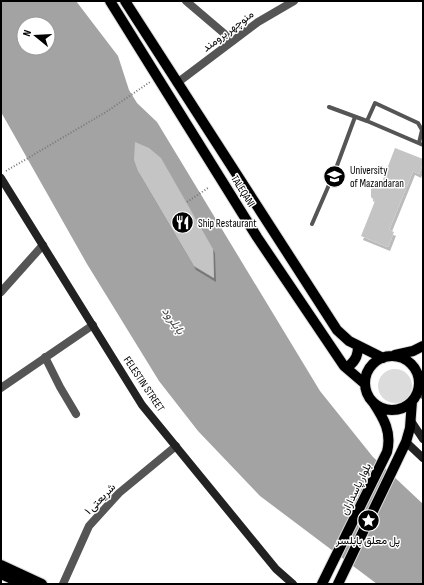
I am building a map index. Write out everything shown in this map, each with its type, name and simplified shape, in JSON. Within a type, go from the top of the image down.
[{"type":"main road","name":"TALEQANI","points":[[110,1],[257,237],[344,366],[365,384]]},
{"type":"main road","name":"TALEQANI","points":[[125,1],[337,330],[349,341],[358,346],[388,357]]},
{"type":"main road","name":"FELESTIN STREET","points":[[1,178],[142,405],[276,569],[293,584]]},
{"type":"main road","points":[[344,366],[350,366],[355,361],[358,354],[358,346]]},
{"type":"main road","points":[[388,357],[401,357],[409,362],[421,378],[420,393],[402,408],[391,410],[380,407],[373,402],[367,393],[365,384],[370,368],[375,362],[388,357],[413,351],[423,346]]},
{"type":"main road","points":[[338,584],[399,460],[406,442],[411,421],[412,401]]},
{"type":"main road","name":"بلوار پاسداران","points":[[322,584],[387,452],[389,444],[388,427],[373,402]]},
{"type":"main road","points":[[411,421],[423,439]]},
{"type":"main road","points":[[406,442],[423,458]]},
{"type":"main road","points":[[1,565],[42,584]]},
{"type":"main road","points":[[1,574],[23,584]]},
{"type":"street","points":[[186,1],[233,41]]},
{"type":"street","name":"منوچهر برومند","points":[[177,83],[258,22],[294,1]]},
{"type":"street","points":[[1,292],[43,245]]},
{"type":"street","points":[[1,388],[93,325]]},
{"type":"street","points":[[45,357],[76,414]]},
{"type":"street","name":"شریعتی ۱","points":[[63,584],[89,526],[119,493],[176,446]]},
{"type":"lane","points":[[329,107],[421,144],[422,130],[418,123],[375,103],[367,121]]},
{"type":"lane","points":[[312,224],[355,117]]},
{"type":"path","points":[[1,174],[143,87]]},
{"type":"path","points":[[187,202],[208,188]]},
{"type":"shaded area","points":[[392,369],[398,369],[402,370],[409,376],[412,386],[411,393],[405,400],[398,403],[392,403],[388,402],[381,396],[378,389],[378,383],[379,379],[385,372]]},
{"type":"water","name":"بابلرود","points":[[1,1],[76,1],[118,56],[129,90],[137,103],[157,122],[320,391],[373,457],[423,504],[423,584],[377,584],[260,496],[198,431],[159,381],[87,264],[1,112]]},
{"type":"building","name":"Ship Restaurant","points":[[135,142],[149,148],[161,158],[213,249],[214,278],[194,266],[138,171],[134,160]]},
{"type":"building","points":[[395,148],[423,159],[423,163],[419,174],[413,171],[389,230],[394,232],[388,247],[361,236],[375,201],[371,197],[371,189],[376,183],[382,182]]},
{"type":"place","name":"University of Mazandaran","points":[[334,176]]},
{"type":"place","name":"Ship Restaurant","points":[[183,223]]},
{"type":"place","name":"پل معلق بابلسر","points":[[368,520]]}]
